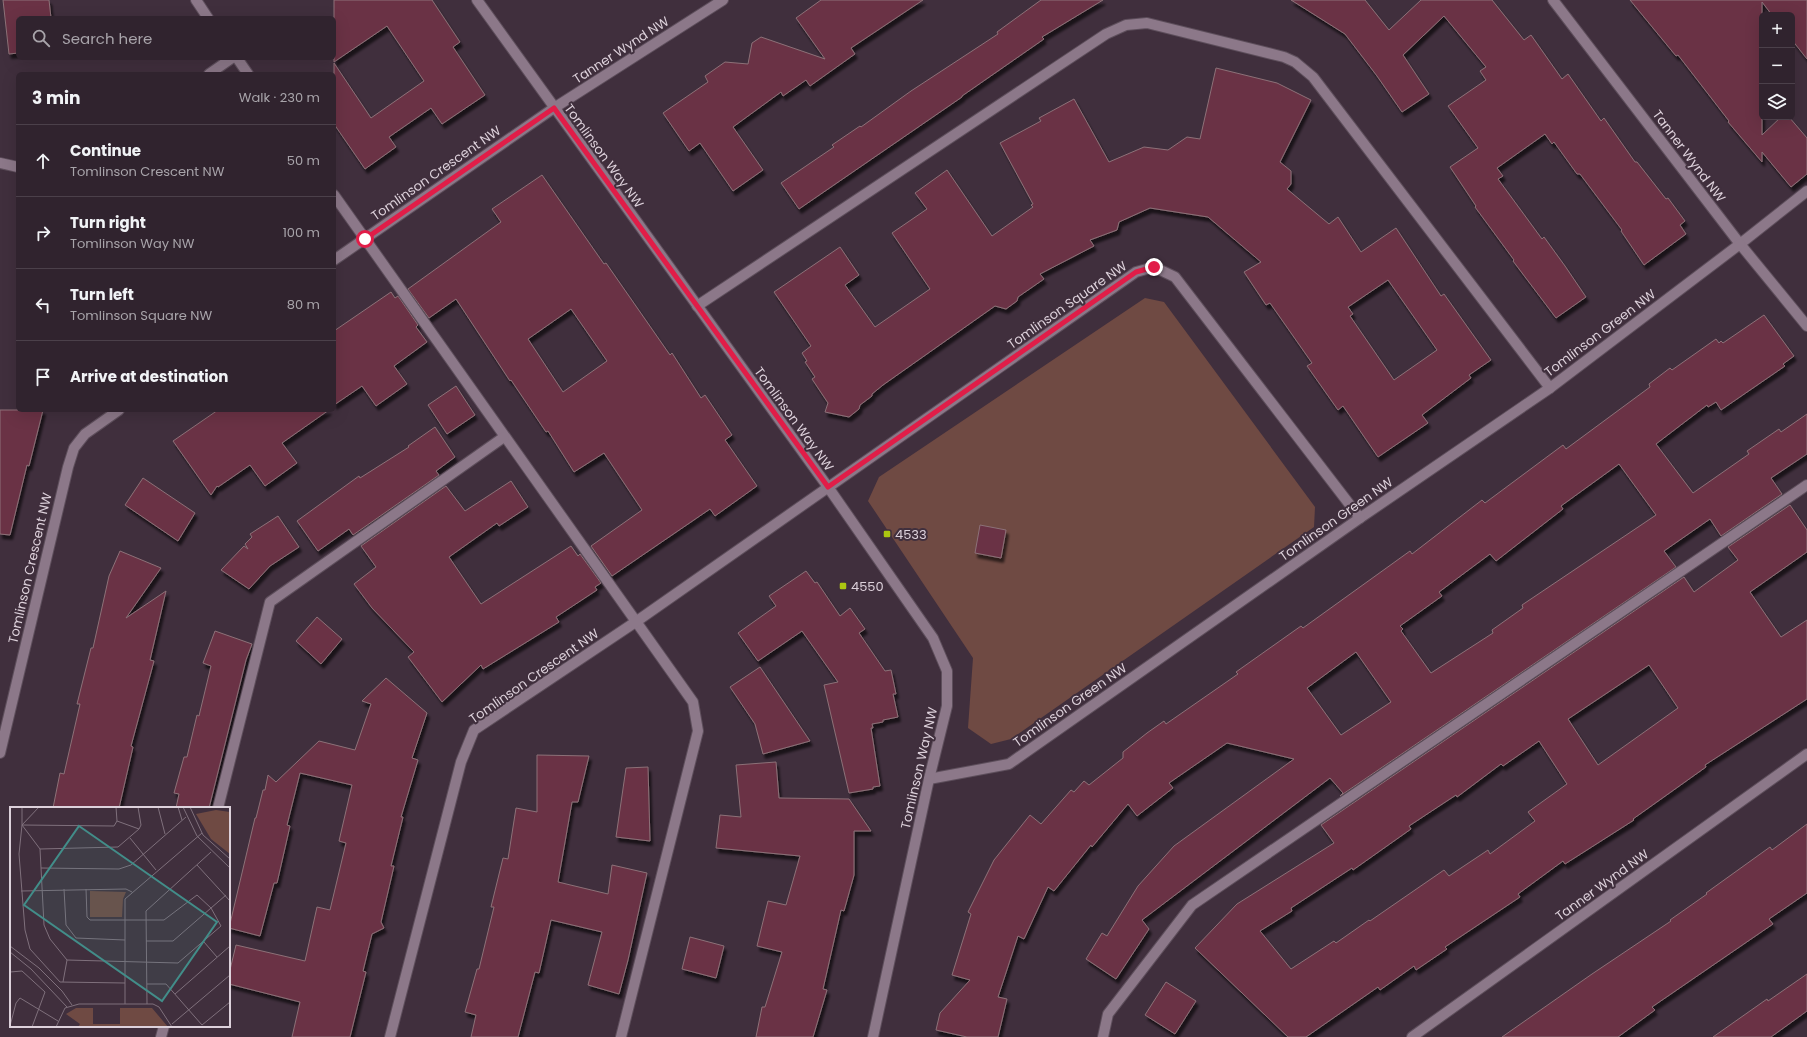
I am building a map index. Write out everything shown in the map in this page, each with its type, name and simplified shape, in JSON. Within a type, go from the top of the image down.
[{"type":"street","points":[[196,0],[207,16]]},
{"type":"street","name":"Tomlinson Way NW","points":[[477,0],[828,487],[933,638],[946,671],[947,706],[929,779],[873,1037]]},
{"type":"street","name":"Tanner Wynd NW","points":[[554,108],[723,0]]},
{"type":"street","name":"Tanner Wynd NW","points":[[1553,0],[1740,244],[1807,326]]},
{"type":"street","points":[[697,306],[1106,34],[1126,25],[1147,23],[1284,57],[1295,62],[1313,77],[1550,388]]},
{"type":"street","points":[[212,72],[229,60]]},
{"type":"street","points":[[238,60],[247,72]]},
{"type":"street","name":"Tomlinson Crescent NW","points":[[336,259],[554,108]]},
{"type":"street","points":[[0,163],[16,167]]},
{"type":"street","name":"Tomlinson Green NW","points":[[929,779],[1009,764],[1360,518],[1550,388],[1740,244],[1807,191]]},
{"type":"street","points":[[336,198],[693,702],[698,731],[621,1037]]},
{"type":"street","name":"Tomlinson Square NW","points":[[828,487],[1136,272],[1154,267],[1174,277],[1360,518]]},
{"type":"street","name":"Tomlinson Crescent NW","points":[[0,753],[68,467],[74,448],[85,434],[116,412]]},
{"type":"street","points":[[218,807],[270,602],[504,437]]},
{"type":"street","points":[[1103,1037],[1108,1014],[1192,905],[1807,485]]},
{"type":"street","name":"Tomlinson Crescent NW","points":[[390,1037],[461,762],[474,730],[637,621],[828,487]]},
{"type":"street","name":"Tanner Wynd NW","points":[[1412,1037],[1807,754]]},
{"type":"street","points":[[161,1037],[164,1027]]},
{"type":"shaded area","points":[[1145,298],[1164,302],[1315,507],[1314,527],[1011,739],[991,744],[968,728],[973,658],[868,501],[879,477]]},
{"type":"building","points":[[3,0],[49,0],[51,16],[16,16],[16,53],[9,54]]},
{"type":"building","points":[[334,0],[432,0],[460,42],[453,47],[485,95],[442,124],[431,108],[389,137],[396,147],[365,169],[336,127],[336,72],[334,72],[334,63],[371,118],[424,81],[387,26],[334,62],[334,60],[336,60],[336,16],[334,16]]},
{"type":"building","points":[[821,0],[923,0],[851,48],[855,54],[810,86],[806,80],[783,96],[781,92],[733,127],[763,170],[733,191],[700,143],[689,151],[663,113],[708,82],[705,76],[725,62],[748,64],[752,43],[761,37],[825,59],[796,18]]},
{"type":"building","points":[[1041,0],[1103,0],[1042,37],[1044,39],[799,209],[781,183],[834,147],[832,145],[998,34],[997,32]]},
{"type":"building","points":[[1291,0],[1365,0],[1389,30],[1421,0],[1492,0],[1524,40],[1531,35],[1562,79],[1568,74],[1601,121],[1604,118],[1635,162],[1637,162],[1666,199],[1668,198],[1685,221],[1680,225],[1686,234],[1644,265],[1621,231],[1622,230],[1580,174],[1577,174],[1554,142],[1552,144],[1545,134],[1497,168],[1503,176],[1498,179],[1542,239],[1544,237],[1586,297],[1556,318],[1475,207],[1476,206],[1450,167],[1478,148],[1448,106],[1486,80],[1480,71],[1486,67],[1444,16],[1403,55],[1429,94],[1402,112],[1345,34]]},
{"type":"building","points":[[1630,0],[1807,0],[1807,59],[1795,44],[1795,12],[1770,12],[1762,2],[1762,12],[1759,12],[1759,120],[1762,120],[1762,135],[1778,120],[1792,120],[1807,138],[1807,174],[1791,187],[1762,152],[1762,162],[1728,122],[1729,121],[1678,55],[1676,56]]},
{"type":"building","points":[[1216,68],[1277,83],[1311,100],[1280,162],[1291,171],[1291,184],[1287,189],[1329,224],[1338,217],[1361,252],[1396,228],[1441,296],[1444,294],[1491,360],[1469,375],[1471,378],[1422,415],[1428,423],[1378,457],[1343,406],[1338,410],[1307,366],[1312,363],[1270,303],[1266,305],[1244,272],[1261,262],[1208,217],[1150,208],[1119,222],[1117,230],[1090,240],[1094,246],[1040,274],[1044,279],[1018,297],[1017,301],[1006,309],[995,306],[883,385],[849,417],[825,412],[828,403],[812,379],[815,377],[805,362],[807,361],[802,353],[811,346],[774,292],[840,247],[859,275],[845,285],[875,327],[930,289],[892,233],[927,209],[915,193],[947,170],[992,236],[1033,207],[1031,205],[1033,204],[1000,143],[1041,121],[1039,118],[1074,99],[1109,162],[1144,147],[1168,150],[1187,137],[1200,139]],"holes":[[[1388,280],[1437,350],[1394,380],[1350,316],[1353,314],[1348,307]]]},
{"type":"building","points":[[542,175],[670,355],[672,353],[701,398],[705,395],[732,435],[725,440],[757,486],[715,516],[710,509],[612,576],[591,546],[642,510],[604,453],[574,472],[548,431],[546,432],[511,380],[510,381],[456,299],[429,318],[408,289],[501,222],[492,209]],"holes":[[[571,309],[607,361],[563,392],[528,339]]]},
{"type":"building","points":[[391,292],[395,298],[398,296],[418,325],[416,327],[427,342],[394,366],[407,384],[376,406],[362,386],[336,404],[336,330]]},
{"type":"building","points":[[1764,315],[1794,356],[1783,364],[1785,366],[1721,410],[1716,402],[1708,407],[1707,405],[1656,444],[1693,493],[1749,454],[1747,451],[1779,429],[1781,432],[1807,414],[1807,454],[1771,478],[1782,494],[1721,536],[1710,519],[1664,551],[1676,567],[1340,796],[1343,793],[1330,778],[1142,920],[1149,929],[1116,979],[1086,959],[1102,933],[1107,936],[1138,886],[1174,846],[1294,759],[1227,743],[1169,783],[1173,788],[1137,816],[1128,804],[1092,847],[1091,845],[1054,891],[1048,887],[1024,939],[1018,936],[998,997],[1007,999],[998,1037],[967,1037],[936,1030],[940,1013],[970,980],[952,975],[971,914],[968,912],[994,860],[1030,815],[1041,824],[1071,790],[1074,792],[1084,781],[1089,785],[1123,758],[1123,752],[1164,721],[1166,724],[1238,674],[1236,672],[1301,626],[1303,628],[1410,551],[1412,554],[1482,500],[1485,503],[1563,445],[1566,449],[1650,387],[1649,384],[1670,368],[1672,370],[1716,339],[1719,343],[1721,341],[1723,343]],"holes":[[[1619,464],[1656,515],[1522,605],[1523,608],[1492,630],[1493,633],[1431,673],[1401,631],[1403,629],[1400,626],[1442,596],[1439,592],[1490,554],[1496,561],[1563,509],[1561,506]],[[1356,652],[1391,702],[1341,735],[1307,688]]]},
{"type":"building","points":[[456,386],[475,415],[447,434],[428,405]]},
{"type":"building","points":[[0,410],[16,410],[16,412],[42,412],[29,466],[27,465],[10,535],[0,534]]},
{"type":"building","points":[[215,412],[326,412],[282,443],[297,463],[265,486],[250,465],[218,487],[217,486],[211,495],[173,441]]},
{"type":"building","points":[[435,427],[455,457],[436,471],[439,475],[353,535],[349,529],[318,551],[297,521],[359,476],[360,478],[409,447],[408,446]]},
{"type":"building","points":[[143,478],[195,513],[178,541],[125,505]]},
{"type":"building","points":[[511,481],[528,507],[499,526],[497,523],[449,557],[481,604],[571,546],[578,556],[580,554],[601,583],[595,587],[597,590],[556,617],[559,622],[483,669],[481,665],[442,702],[408,657],[414,652],[372,608],[354,584],[376,567],[361,546],[446,486],[465,511]]},
{"type":"building","points":[[1790,505],[1807,530],[1807,552],[1750,592],[1781,637],[1807,620],[1807,699],[1705,765],[1706,767],[1633,819],[1634,820],[1565,864],[1563,861],[1518,894],[1520,897],[1445,947],[1447,949],[1416,970],[1414,966],[1380,990],[1378,987],[1306,1037],[1288,1037],[1195,948],[1237,904],[1334,843],[1321,825],[1684,577],[1694,592],[1738,560],[1728,547]],"holes":[[[1649,665],[1678,708],[1598,765],[1568,719]],[[1539,741],[1567,784],[1528,812],[1535,821],[1490,854],[1488,850],[1449,876],[1444,870],[1370,921],[1369,920],[1336,943],[1334,941],[1291,969],[1260,931],[1292,911],[1291,908],[1352,868],[1353,870],[1411,829],[1409,826],[1456,795],[1457,797],[1501,764],[1503,766]]]},
{"type":"building","points":[[278,516],[299,547],[270,566],[249,589],[221,570],[244,546],[248,549],[245,544],[252,537],[250,534]]},
{"type":"building","points":[[980,525],[1006,530],[1001,558],[975,553]]},
{"type":"building","points":[[120,551],[161,568],[126,618],[166,591],[150,660],[154,661],[131,746],[133,747],[119,807],[53,807],[60,773],[64,774],[80,704],[77,704],[91,648],[93,648],[109,576]]},
{"type":"building","points":[[806,571],[815,583],[817,582],[840,616],[850,608],[865,629],[859,633],[885,671],[891,670],[896,694],[893,694],[898,717],[872,724],[873,728],[871,728],[880,786],[873,787],[873,789],[849,793],[824,685],[838,682],[802,631],[758,661],[738,633],[776,606],[769,596]]},
{"type":"building","points":[[317,617],[342,639],[321,664],[296,641]]},
{"type":"building","points":[[215,631],[252,644],[246,660],[209,807],[176,807],[179,794],[174,793],[184,757],[187,757],[197,715],[199,716],[211,666],[203,663]]},
{"type":"building","points":[[760,667],[810,741],[763,754],[755,724],[730,687]]},
{"type":"building","points":[[386,678],[427,713],[412,758],[418,760],[401,817],[403,817],[391,866],[394,866],[381,922],[384,928],[372,934],[363,971],[366,972],[350,1037],[292,1037],[300,1002],[230,984],[230,970],[236,945],[305,961],[317,907],[330,910],[346,843],[339,841],[352,785],[300,773],[287,825],[290,826],[277,883],[274,883],[260,936],[230,928],[230,924],[255,818],[263,790],[265,790],[268,775],[276,782],[319,741],[355,750],[371,704],[362,701]]},
{"type":"building","points":[[537,755],[589,756],[578,802],[572,802],[558,882],[608,894],[612,865],[647,873],[628,960],[619,994],[588,985],[602,932],[551,920],[539,973],[535,972],[518,1037],[471,1037],[476,1015],[465,1012],[477,969],[479,969],[494,907],[491,907],[503,858],[508,859],[516,808],[537,812]]},
{"type":"building","points":[[776,762],[779,798],[849,799],[871,831],[854,831],[854,875],[844,911],[841,910],[823,989],[827,990],[813,1037],[756,1037],[762,1007],[765,1007],[782,952],[757,946],[768,901],[786,905],[800,856],[716,848],[720,815],[741,817],[736,765]]},
{"type":"building","points":[[648,767],[650,841],[616,837],[626,768]]},
{"type":"building","points":[[1807,824],[1807,893],[1769,919],[1773,924],[1652,1007],[1655,1010],[1618,1037],[1502,1037],[1671,921],[1670,920],[1707,894],[1706,893],[1770,847],[1772,850]]},
{"type":"building","points":[[690,937],[724,946],[716,978],[682,969]]},
{"type":"building","points":[[1807,974],[1807,1011],[1771,1037],[1713,1037],[1767,999],[1768,1001]]},
{"type":"building","points":[[1166,982],[1196,1001],[1175,1034],[1145,1015]]},
{"type":"place","name":"4533","points":[[887,534]]},
{"type":"place","name":"4550","points":[[843,586]]},
{"type":"route","points":[[365,239],[554,108],[828,487],[1136,272],[1154,267]]}]
